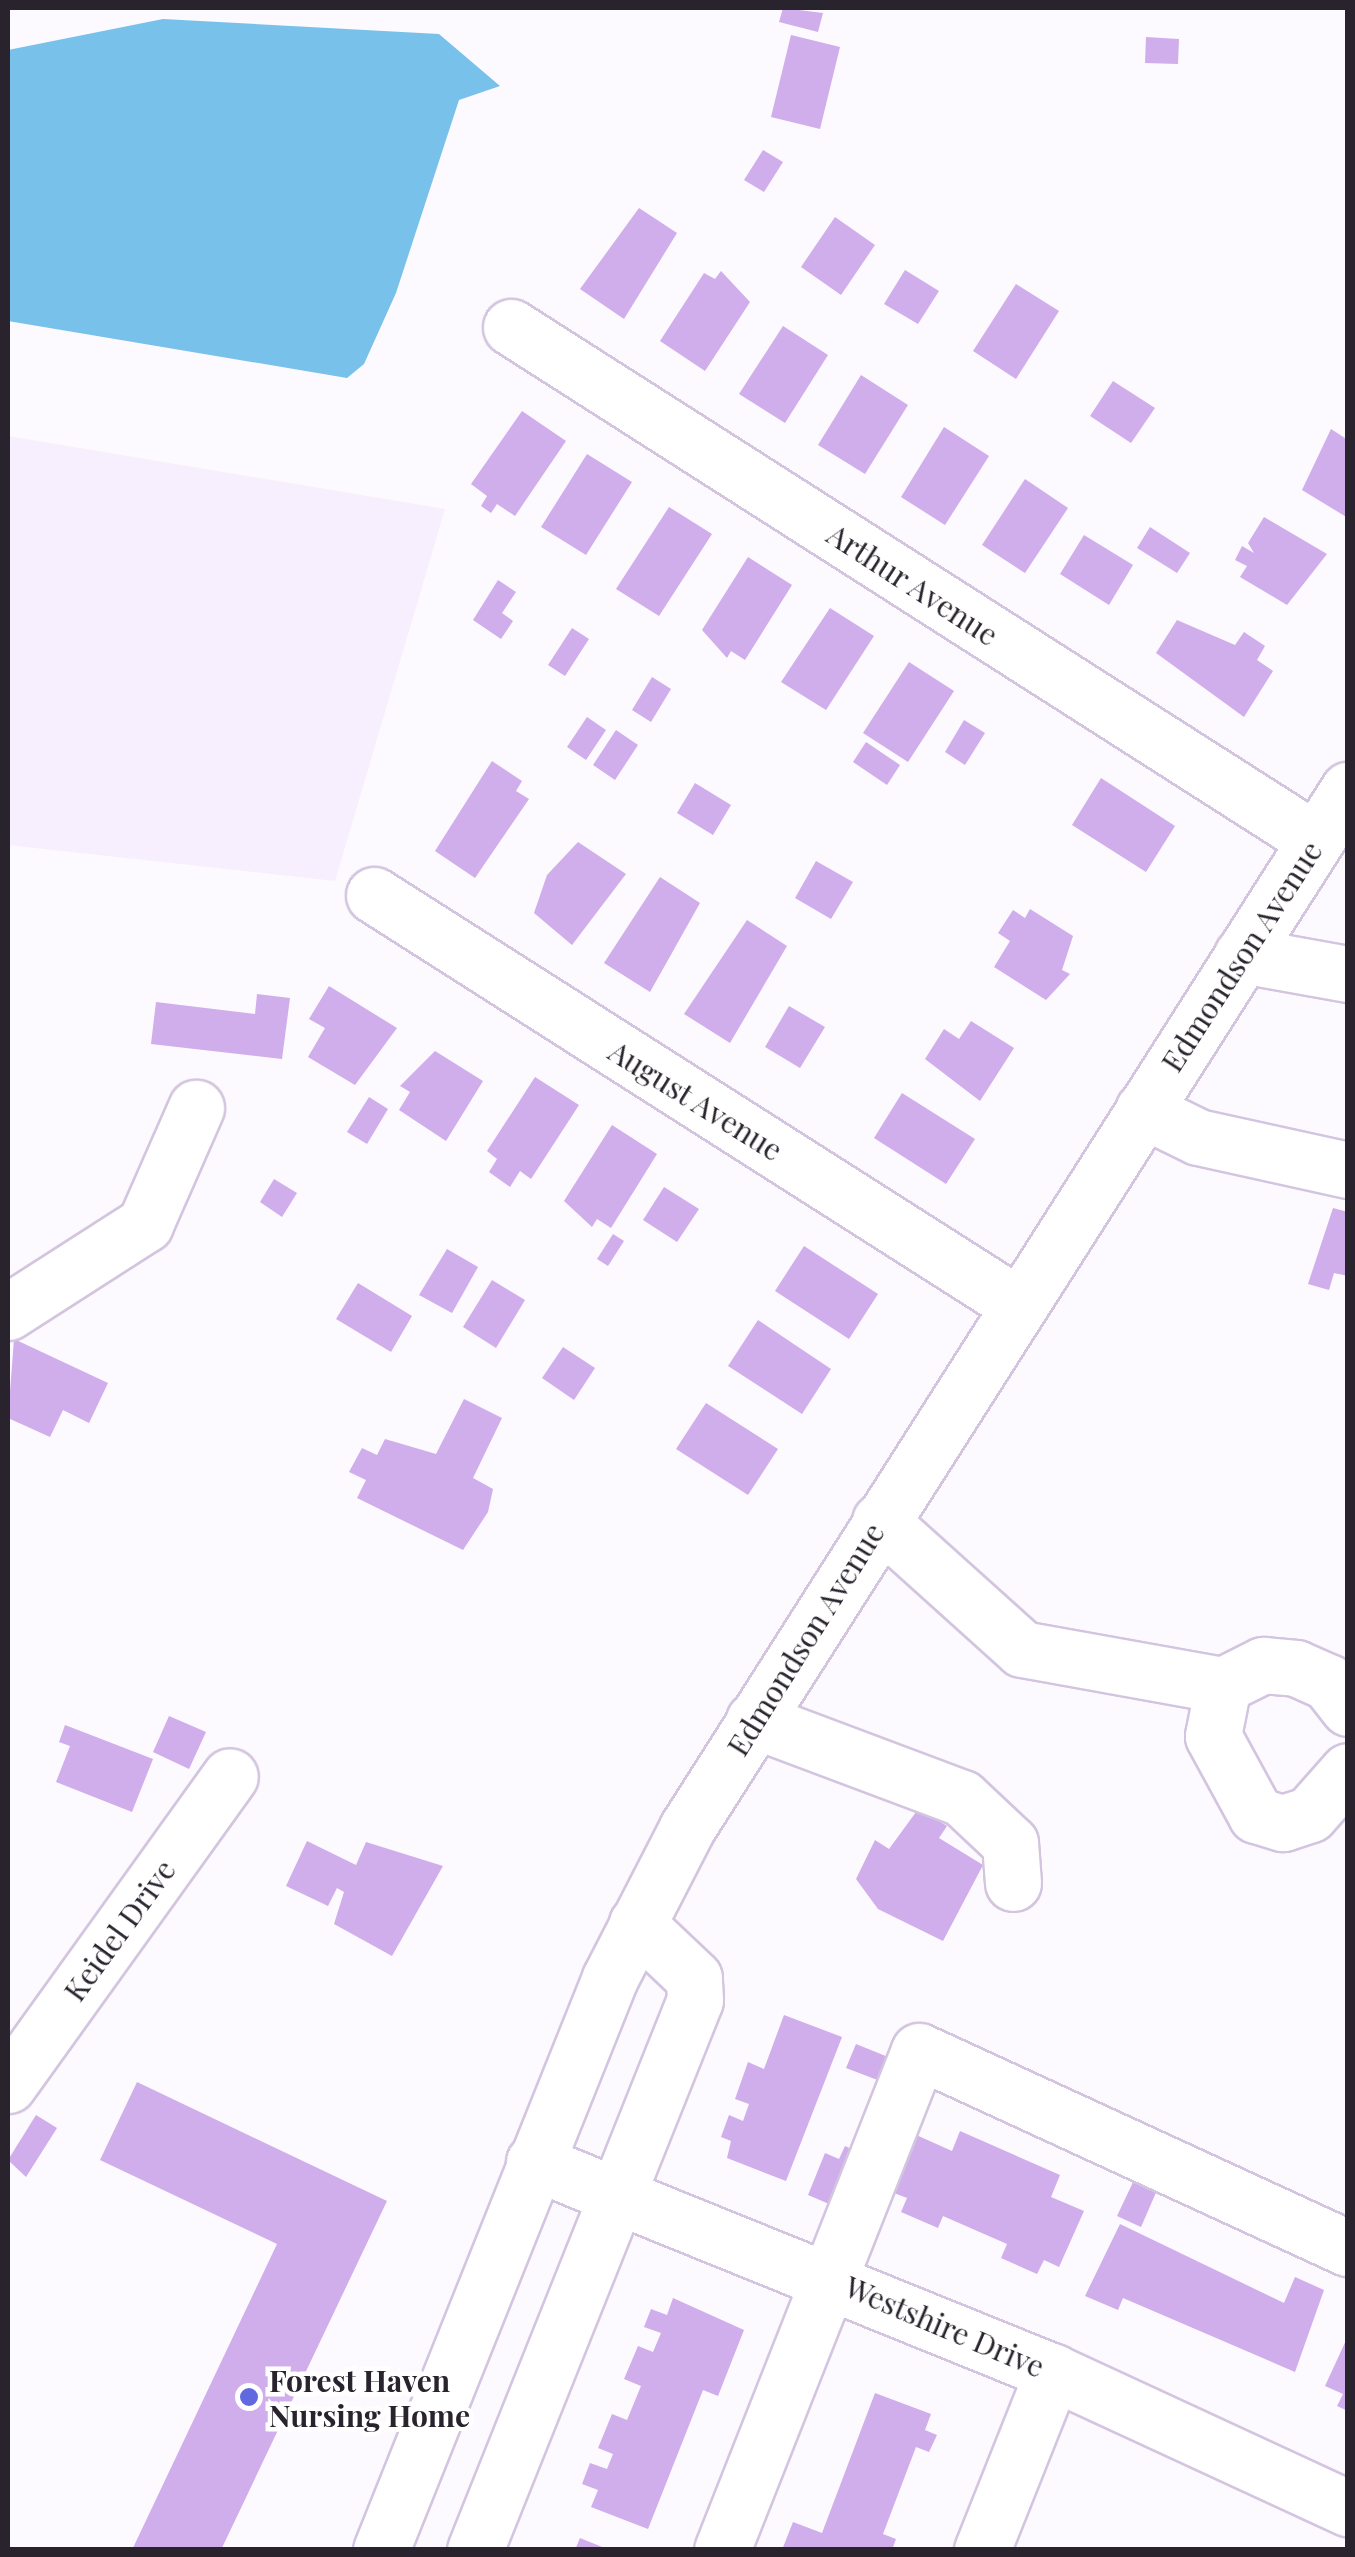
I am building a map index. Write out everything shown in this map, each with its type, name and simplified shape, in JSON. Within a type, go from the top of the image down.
[{"type":"street","name":"Arthur Avenue","points":[[511,327],[1315,840]]},
{"type":"street","name":"Edmondson Avenue","points":[[381,2550],[534,2162],[637,1924],[754,1720],[1348,790]]},
{"type":"street","name":"August Avenue","points":[[374,895],[1018,1305]]},
{"type":"street","points":[[1242,955],[1348,974]]},
{"type":"street","points":[[8,1312],[144,1224],[196,1108]]},
{"type":"street","points":[[1142,1110],[1198,1137],[1348,1170]]},
{"type":"street","points":[[880,1520],[1022,1648],[1223,1685],[1263,1665],[1296,1668],[1328,1682],[1348,1708]]},
{"type":"street","points":[[1223,1685],[1213,1736],[1256,1816],[1282,1823],[1310,1814],[1348,1772]]},
{"type":"street","points":[[754,1720],[962,1798],[1010,1842],[1013,1883]]},
{"type":"street","name":"Keidel Drive","points":[[8,2085],[230,1776]]},
{"type":"street","points":[[475,2550],[695,2000],[694,1978],[637,1924]]},
{"type":"street","points":[[722,2550],[918,2051],[1348,2248]]},
{"type":"street","name":"Westshire Drive","points":[[534,2162],[828,2277],[1053,2372],[1348,2508]]},
{"type":"street","points":[[982,2550],[1053,2372]]},
{"type":"shaded area","points":[[8,436],[445,509],[335,881],[8,845]]},
{"type":"water","points":[[163,19],[439,34],[500,86],[459,100],[396,293],[364,364],[347,378],[8,321],[8,50]]},
{"type":"building","points":[[783,8],[823,13],[818,32],[779,22]]},
{"type":"building","points":[[791,35],[840,47],[820,129],[771,117]]},
{"type":"building","points":[[1146,37],[1179,39],[1178,64],[1145,63]]},
{"type":"building","points":[[763,150],[783,162],[764,192],[744,180]]},
{"type":"building","points":[[639,208],[677,233],[624,319],[580,289]]},
{"type":"building","points":[[835,217],[875,245],[841,295],[801,267]]},
{"type":"building","points":[[905,270],[939,291],[918,324],[884,304]]},
{"type":"building","points":[[721,271],[750,302],[705,371],[660,341],[704,273],[715,279]]},
{"type":"building","points":[[1016,284],[1059,311],[1016,379],[973,351]]},
{"type":"building","points":[[783,326],[828,355],[785,423],[739,394]]},
{"type":"building","points":[[861,375],[908,405],[865,474],[818,445]]},
{"type":"building","points":[[1113,381],[1155,408],[1131,443],[1090,416]]},
{"type":"building","points":[[522,411],[566,441],[515,516],[497,504],[491,513],[481,506],[487,496],[471,484]]},
{"type":"building","points":[[944,427],[989,456],[945,525],[901,497]]},
{"type":"building","points":[[1331,429],[1348,440],[1348,518],[1302,490]]},
{"type":"building","points":[[587,454],[632,482],[586,555],[541,527]]},
{"type":"building","points":[[1025,479],[1068,508],[1025,573],[982,545]]},
{"type":"building","points":[[669,507],[712,534],[659,616],[616,589]]},
{"type":"building","points":[[1264,517],[1327,554],[1287,605],[1240,577],[1247,566],[1235,560],[1242,546],[1254,553],[1248,543]]},
{"type":"building","points":[[1150,527],[1190,553],[1177,573],[1137,548]]},
{"type":"building","points":[[1084,535],[1133,565],[1109,605],[1060,574]]},
{"type":"building","points":[[748,557],[792,585],[745,660],[731,651],[727,658],[702,630]]},
{"type":"building","points":[[498,580],[516,592],[502,613],[513,621],[501,639],[473,620]]},
{"type":"building","points":[[830,608],[874,636],[826,710],[781,682]]},
{"type":"building","points":[[1177,620],[1235,645],[1244,632],[1265,646],[1257,660],[1273,671],[1244,717],[1156,653]]},
{"type":"building","points":[[572,628],[589,639],[565,676],[548,665]]},
{"type":"building","points":[[909,662],[954,691],[908,762],[863,733]]},
{"type":"building","points":[[652,677],[671,689],[651,722],[632,710]]},
{"type":"building","points":[[587,717],[606,730],[586,760],[567,747]]},
{"type":"building","points":[[964,720],[985,733],[965,765],[945,752]]},
{"type":"building","points":[[616,730],[638,745],[615,780],[593,765]]},
{"type":"building","points":[[866,742],[900,765],[887,785],[853,762]]},
{"type":"building","points":[[492,761],[522,781],[516,791],[529,799],[475,878],[435,851]]},
{"type":"building","points":[[1101,778],[1175,826],[1146,872],[1072,825]]},
{"type":"building","points":[[695,783],[731,805],[713,835],[677,813]]},
{"type":"building","points":[[578,842],[626,874],[572,945],[534,913],[547,875]]},
{"type":"building","points":[[816,861],[853,882],[831,919],[795,898]]},
{"type":"building","points":[[660,877],[700,903],[650,992],[604,963]]},
{"type":"building","points":[[1030,909],[1073,936],[1062,970],[1070,974],[1046,1000],[994,967],[1010,941],[998,933],[1013,910],[1025,918]]},
{"type":"building","points":[[747,920],[787,946],[730,1043],[684,1014]]},
{"type":"building","points":[[329,986],[397,1028],[355,1085],[308,1057],[325,1028],[309,1019]]},
{"type":"building","points":[[257,994],[290,998],[282,1059],[151,1044],[156,1002],[255,1014]]},
{"type":"building","points":[[789,1006],[825,1027],[800,1068],[765,1047]]},
{"type":"building","points":[[971,1021],[1014,1048],[980,1101],[925,1059],[944,1029],[959,1039]]},
{"type":"building","points":[[435,1051],[483,1081],[446,1141],[399,1110],[410,1092],[400,1086]]},
{"type":"building","points":[[535,1077],[579,1105],[531,1179],[520,1171],[510,1187],[489,1172],[497,1159],[487,1151]]},
{"type":"building","points":[[902,1093],[975,1139],[946,1184],[874,1138]]},
{"type":"building","points":[[369,1097],[388,1109],[367,1144],[347,1132]]},
{"type":"building","points":[[612,1125],[657,1154],[611,1228],[597,1219],[592,1227],[564,1201]]},
{"type":"building","points":[[274,1179],[297,1193],[282,1217],[260,1202]]},
{"type":"building","points":[[664,1187],[699,1209],[677,1242],[643,1220]]},
{"type":"building","points":[[1333,1208],[1348,1212],[1348,1276],[1334,1273],[1329,1290],[1308,1284]]},
{"type":"building","points":[[613,1234],[624,1241],[608,1266],[597,1259]]},
{"type":"building","points":[[804,1246],[878,1294],[849,1339],[775,1291]]},
{"type":"building","points":[[447,1249],[478,1267],[452,1313],[419,1295]]},
{"type":"building","points":[[492,1280],[525,1300],[496,1348],[463,1327]]},
{"type":"building","points":[[358,1283],[412,1316],[391,1352],[336,1319]]},
{"type":"building","points":[[758,1320],[831,1369],[802,1414],[728,1366]]},
{"type":"building","points":[[14,1339],[108,1383],[89,1423],[63,1410],[50,1437],[8,1418]]},
{"type":"building","points":[[563,1347],[595,1368],[574,1400],[542,1378]]},
{"type":"building","points":[[464,1399],[502,1418],[473,1478],[493,1489],[488,1512],[463,1550],[357,1498],[366,1480],[349,1472],[362,1448],[377,1455],[385,1439],[436,1454]]},
{"type":"building","points":[[706,1403],[778,1449],[748,1495],[676,1449]]},
{"type":"building","points":[[169,1716],[206,1732],[189,1769],[153,1752]]},
{"type":"building","points":[[65,1725],[153,1759],[132,1812],[56,1782],[70,1746],[59,1742]]},
{"type":"building","points":[[919,1808],[947,1826],[939,1838],[983,1865],[943,1941],[878,1909],[856,1879],[875,1840],[889,1849]]},
{"type":"building","points":[[307,1841],[356,1865],[366,1842],[443,1866],[392,1956],[334,1924],[344,1892],[337,1888],[328,1906],[286,1886]]},
{"type":"building","points":[[784,2015],[842,2037],[786,2181],[727,2158],[731,2141],[721,2137],[729,2115],[743,2121],[749,2104],[735,2099],[748,2062],[764,2069]]},
{"type":"building","points":[[856,2044],[898,2061],[888,2084],[846,2068]]},
{"type":"building","name":"Forest Haven Nursing Home","points":[[137,2082],[387,2201],[221,2550],[132,2550],[277,2244],[100,2160]]},
{"type":"building","points":[[36,2115],[57,2128],[26,2177],[8,2160]]},
{"type":"building","points":[[960,2131],[1060,2175],[1051,2197],[1084,2211],[1059,2267],[1044,2260],[1037,2274],[1001,2258],[1007,2244],[943,2216],[938,2228],[901,2212],[907,2198],[889,2191],[914,2134],[952,2151]]},
{"type":"building","points":[[845,2146],[860,2153],[841,2209],[808,2195],[825,2153],[839,2159]]},
{"type":"building","points":[[1135,2178],[1158,2188],[1141,2227],[1117,2216]]},
{"type":"building","points":[[1120,2224],[1284,2303],[1295,2277],[1324,2290],[1295,2372],[1123,2298],[1118,2310],[1085,2296]]},
{"type":"building","points":[[673,2298],[744,2330],[718,2396],[703,2390],[648,2529],[591,2507],[598,2490],[582,2484],[590,2463],[607,2469],[613,2454],[598,2448],[612,2414],[627,2420],[641,2386],[624,2379],[638,2346],[653,2352],[661,2333],[644,2327],[651,2309],[667,2315]]},
{"type":"building","points":[[1348,2336],[1348,2411],[1337,2406],[1343,2394],[1325,2386]]},
{"type":"building","points":[[875,2393],[931,2414],[925,2430],[937,2435],[929,2452],[916,2447],[883,2534],[896,2539],[892,2550],[782,2550],[793,2522],[822,2533]]},
{"type":"building","points":[[580,2538],[607,2549],[607,2550],[575,2550]]},
{"type":"place","name":"Forest Haven Nursing Home","points":[[249,2397]]}]
